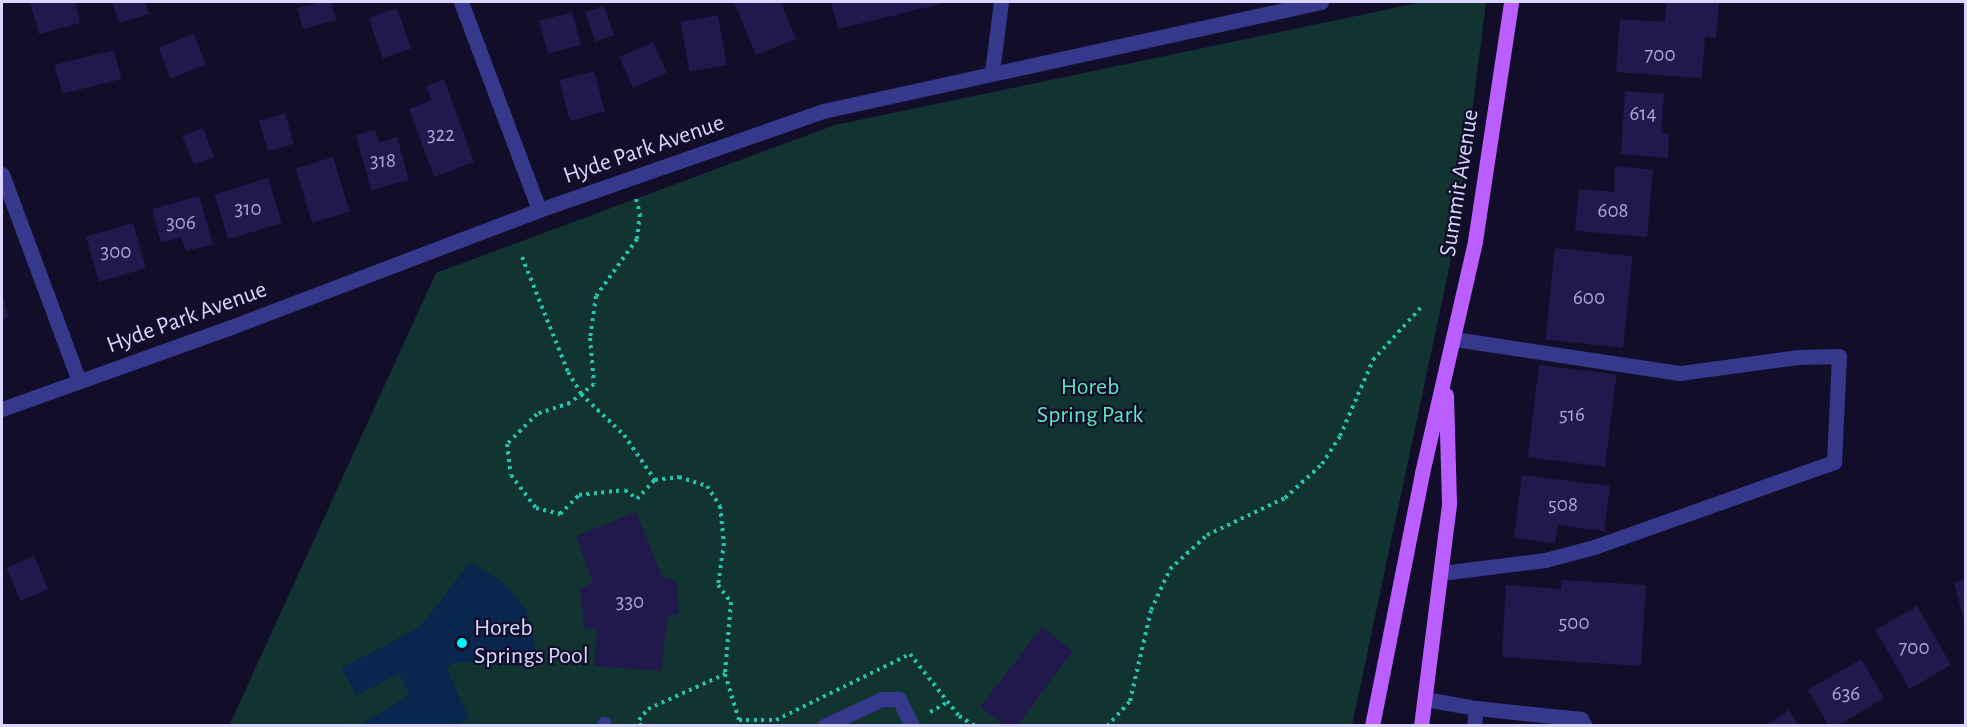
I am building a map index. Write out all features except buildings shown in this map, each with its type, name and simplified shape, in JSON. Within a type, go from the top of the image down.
[{"type":"main road","name":"Summit Avenue","points":[[1372,726],[1445,371],[1475,241],[1511,2]]},
{"type":"main road","name":"Summit Avenue","points":[[1421,726],[1449,503],[1445,371]]},
{"type":"street","points":[[460,2],[539,210]]},
{"type":"street","points":[[992,72],[1001,2]]},
{"type":"street","name":"Hyde Park Avenue","points":[[2,409],[539,210],[823,111],[992,72],[1320,2]]},
{"type":"street","points":[[2,174],[79,381]]},
{"type":"street","points":[[1441,573],[1545,560],[1594,547],[1834,462],[1839,356],[1798,357],[1679,373],[1453,339]]},
{"type":"street","points":[[824,726],[882,699],[899,699],[912,726]]},
{"type":"street","points":[[1425,699],[1476,708],[1581,719],[1585,726]]},
{"type":"street","points":[[1474,726],[1476,708]]},
{"type":"path","points":[[640,214],[637,239],[596,296],[590,338],[594,384],[570,403],[537,414],[507,444],[511,475],[536,508],[560,514],[579,495],[603,489],[625,490],[637,499],[655,480],[679,477],[707,486],[720,506],[724,543],[718,585],[731,602],[725,674],[739,720],[776,720],[910,654],[958,716],[975,726]]},
{"type":"path","points":[[522,257],[564,364],[582,394],[624,435],[655,480]]},
{"type":"path","points":[[1107,726],[1130,701],[1151,610],[1170,569],[1207,534],[1285,498],[1322,464],[1340,436],[1373,360],[1423,305]]},
{"type":"path","points":[[641,726],[639,720],[648,709],[725,674]]},
{"type":"green space","name":"Horeb Spring Park","points":[[1423,2],[1486,2],[1457,231],[1352,725],[229,726],[436,273],[835,125]]},
{"type":"water","name":"Horeb Springs Pool","points":[[470,562],[504,583],[526,610],[538,659],[452,663],[447,669],[469,718],[455,725],[360,725],[409,695],[399,673],[357,696],[341,668],[420,627]]},
{"type":"place","name":"Horeb Springs Pool","points":[[462,643]]}]
